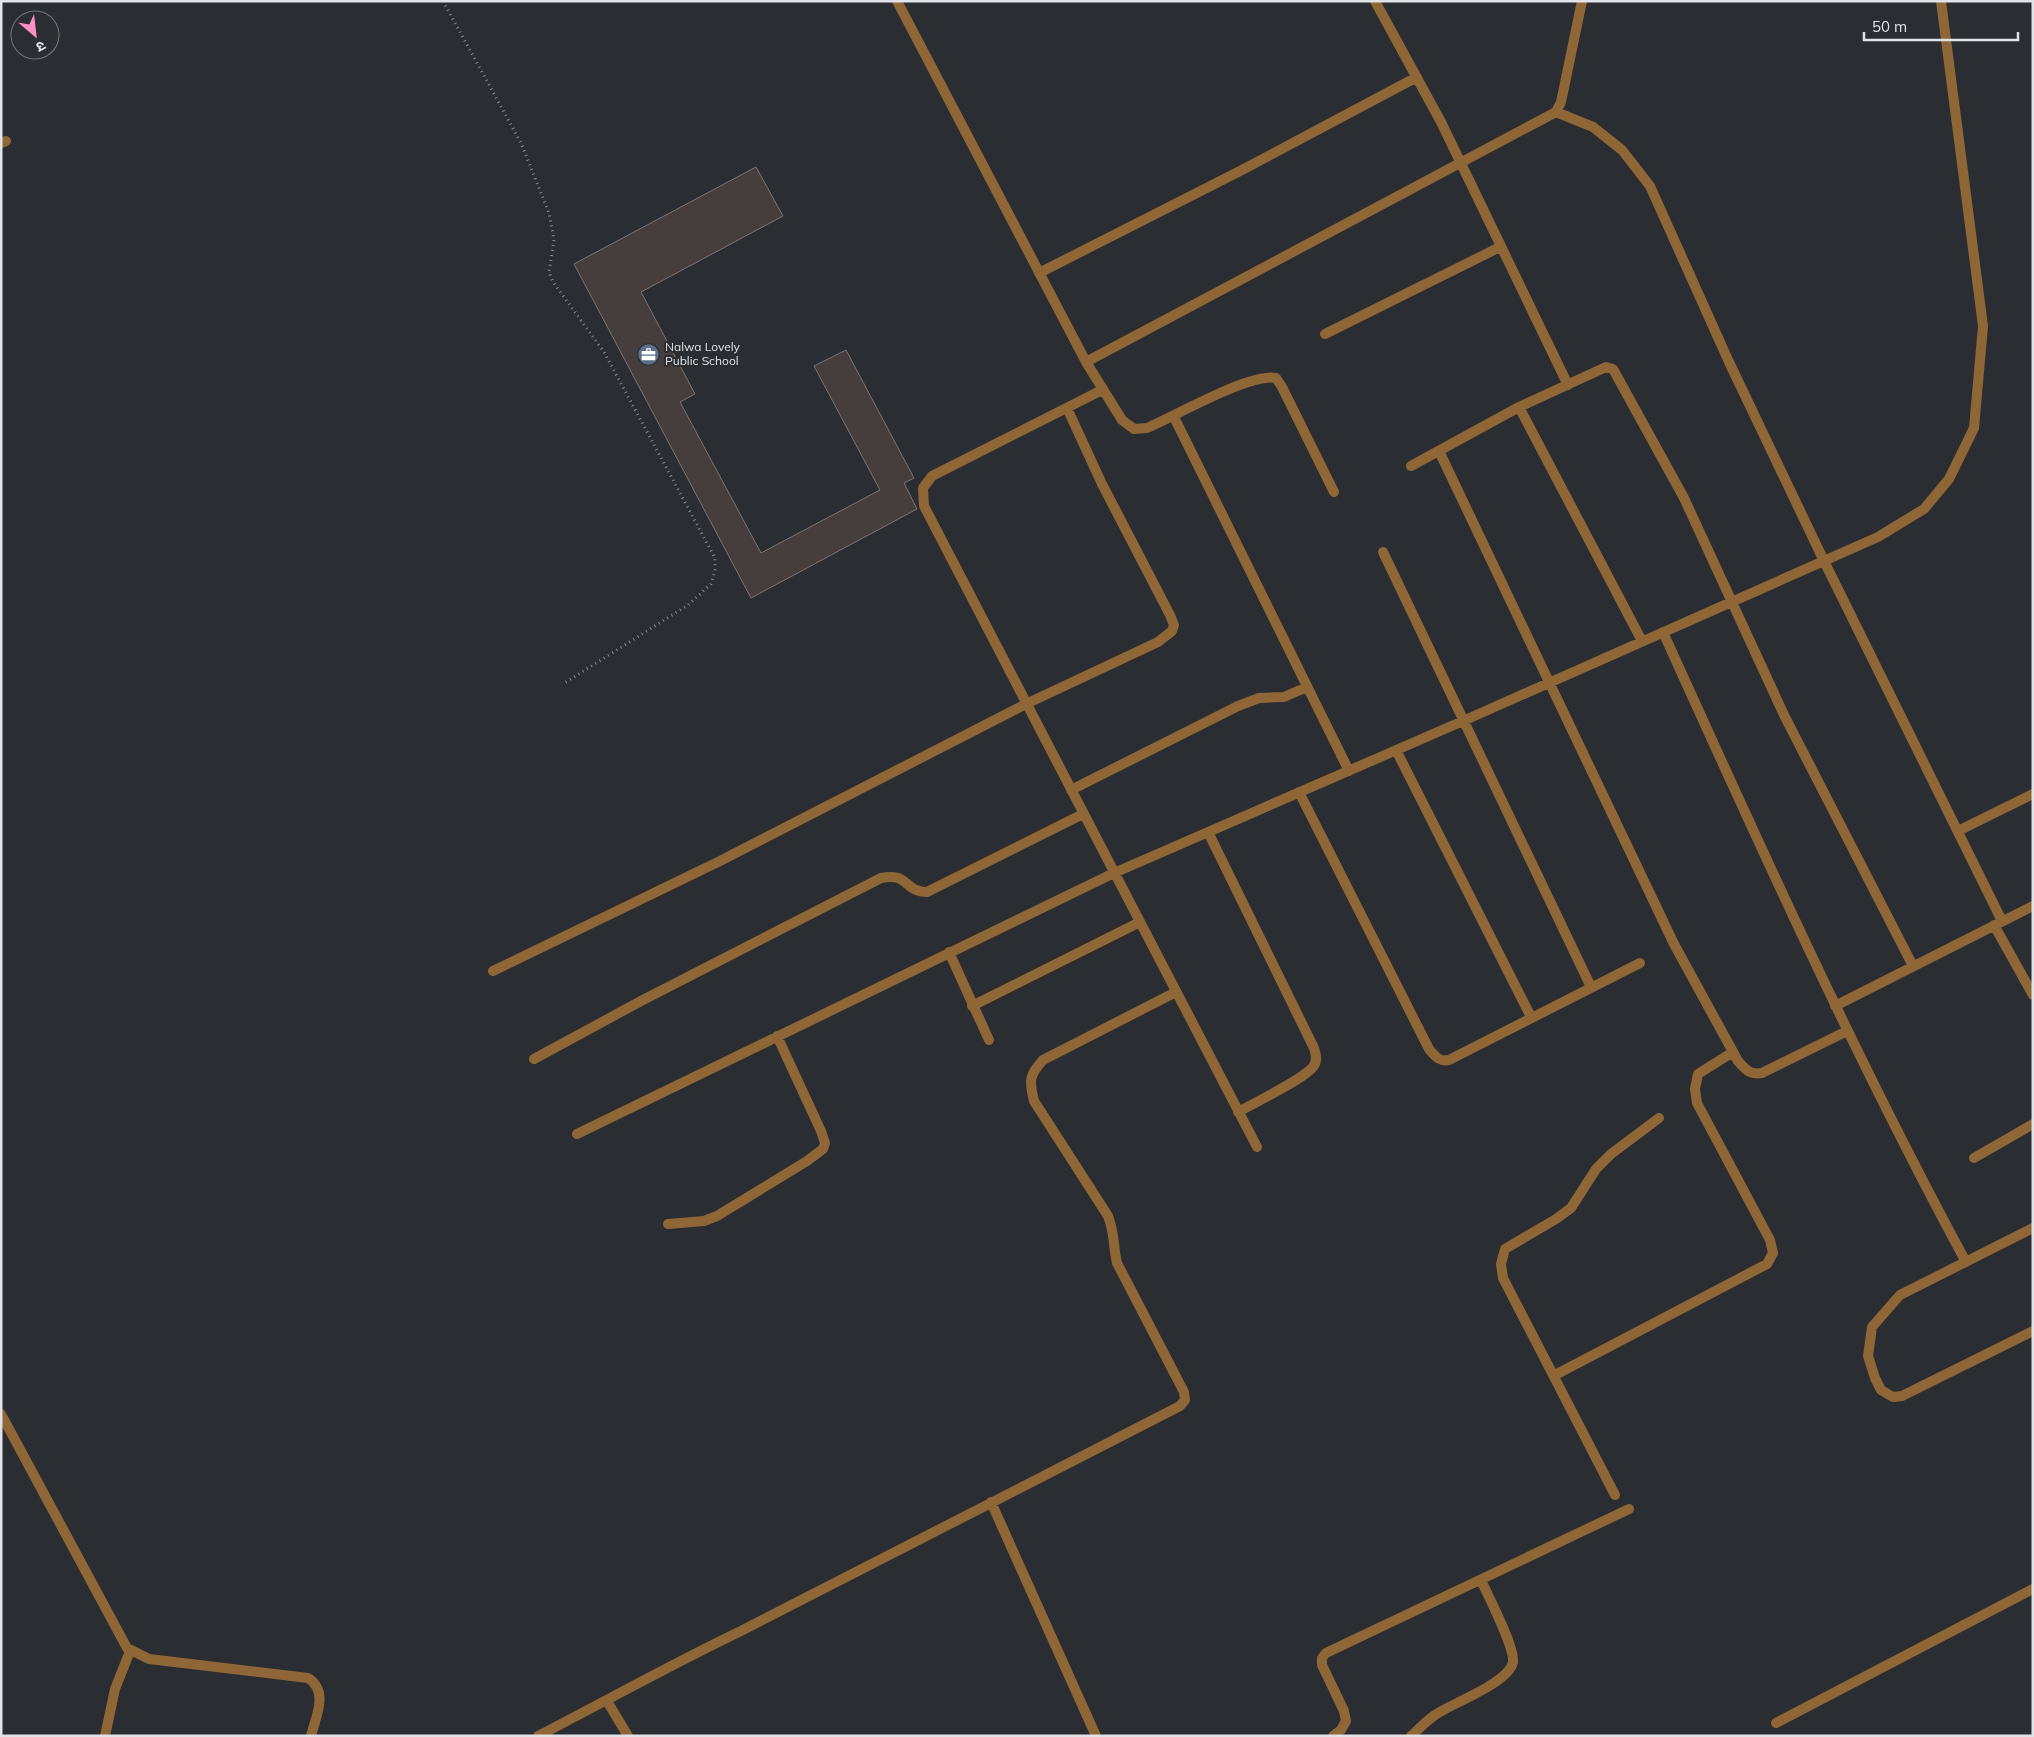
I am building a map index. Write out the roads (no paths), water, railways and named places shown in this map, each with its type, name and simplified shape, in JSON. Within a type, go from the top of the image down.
[{"type":"street","points":[[897,1],[1086,362],[1122,420],[1134,429],[1148,428],[1246,381],[1268,376],[1276,378],[1282,386],[1334,492]]},
{"type":"street","points":[[1375,1],[1461,164],[1568,386]]},
{"type":"street","points":[[1086,362],[1556,112],[1561,102],[1582,1]]},
{"type":"street","points":[[577,1134],[1114,873],[1464,721],[1878,537],[1924,509],[1949,479],[1974,428],[1983,326],[1941,1]]},
{"type":"street","points":[[1039,273],[1242,170],[1416,77]]},
{"type":"street","points":[[1556,112],[1593,127],[1622,150],[1650,186],[1729,362],[1824,561],[1958,831],[1998,923],[2033,995]]},
{"type":"street","points":[[1325,334],[1500,247]]},
{"type":"street","points":[[1411,466],[1520,407],[1606,367],[1613,369],[1684,498],[1784,715],[1913,966]]},
{"type":"street","points":[[1102,390],[932,476],[923,488],[924,506],[1256,1147]]},
{"type":"street","points":[[1520,407],[1642,641]]},
{"type":"street","points":[[493,970],[720,861],[1026,704],[1158,642],[1172,632],[1174,625],[1067,408]]},
{"type":"street","points":[[1174,417],[1349,771]]},
{"type":"street","points":[[1439,451],[1674,944],[1733,1052],[1746,1071],[1754,1074],[1762,1073],[1848,1031]]},
{"type":"street","points":[[1383,552],[1591,987]]},
{"type":"street","points":[[1662,632],[1835,1006],[1912,1164],[1966,1262]]},
{"type":"street","points":[[1071,790],[1238,706],[1259,698],[1284,698],[1307,687]]},
{"type":"street","points":[[1396,750],[1531,1017]]},
{"type":"street","points":[[1299,792],[1429,1049],[1436,1058],[1443,1061],[1449,1060],[1640,963]]},
{"type":"street","points":[[1958,831],[2033,794]]},
{"type":"street","points":[[534,1059],[641,1001],[881,878],[892,876],[901,878],[914,890],[927,892],[1083,814]]},
{"type":"street","points":[[1208,832],[1314,1048],[1317,1058],[1314,1066],[1299,1077],[1238,1112]]},
{"type":"street","points":[[1835,1006],[2033,906]]},
{"type":"street","points":[[972,1006],[1140,922]]},
{"type":"street","points":[[949,952],[989,1040]]},
{"type":"street","points":[[538,1736],[607,1701],[670,1664],[740,1631],[1180,1406],[1185,1400],[1184,1392],[1117,1263],[1113,1246],[1115,1234],[1108,1216],[1034,1101],[1030,1085],[1033,1071],[1043,1060],[1176,992]]},
{"type":"street","points":[[668,1224],[704,1221],[717,1216],[799,1167],[822,1149],[825,1143],[821,1131],[777,1036]]},
{"type":"street","points":[[1555,1375],[1766,1264],[1773,1253],[1770,1240],[1697,1103],[1695,1090],[1698,1074],[1733,1052]]},
{"type":"street","points":[[1615,1495],[1555,1375],[1503,1278],[1501,1264],[1505,1249],[1556,1219],[1570,1208],[1596,1169],[1611,1154],[1659,1118]]},
{"type":"street","points":[[1974,1158],[2033,1124]]},
{"type":"street","points":[[2033,1228],[1900,1296],[1872,1327],[1868,1356],[1881,1390],[1894,1397],[1902,1396],[2033,1332]]},
{"type":"street","points":[[1,1414],[120,1640],[130,1651],[149,1660],[308,1678],[319,1688],[321,1697],[311,1736]]},
{"type":"street","points":[[991,1502],[1096,1736]]},
{"type":"street","points":[[1341,1734],[1346,1721],[1344,1711],[1322,1664],[1322,1658],[1326,1653],[1629,1509]]},
{"type":"street","points":[[1412,1736],[1435,1715],[1500,1679],[1510,1669],[1513,1661],[1509,1643],[1481,1580]]},
{"type":"street","points":[[1776,1723],[2033,1589]]},
{"type":"street","points":[[105,1736],[115,1689],[130,1651]]},
{"type":"street","points":[[607,1701],[628,1736]]},
{"type":"place","name":"Nalwa Lovely Public School","points":[[649,354]]}]
